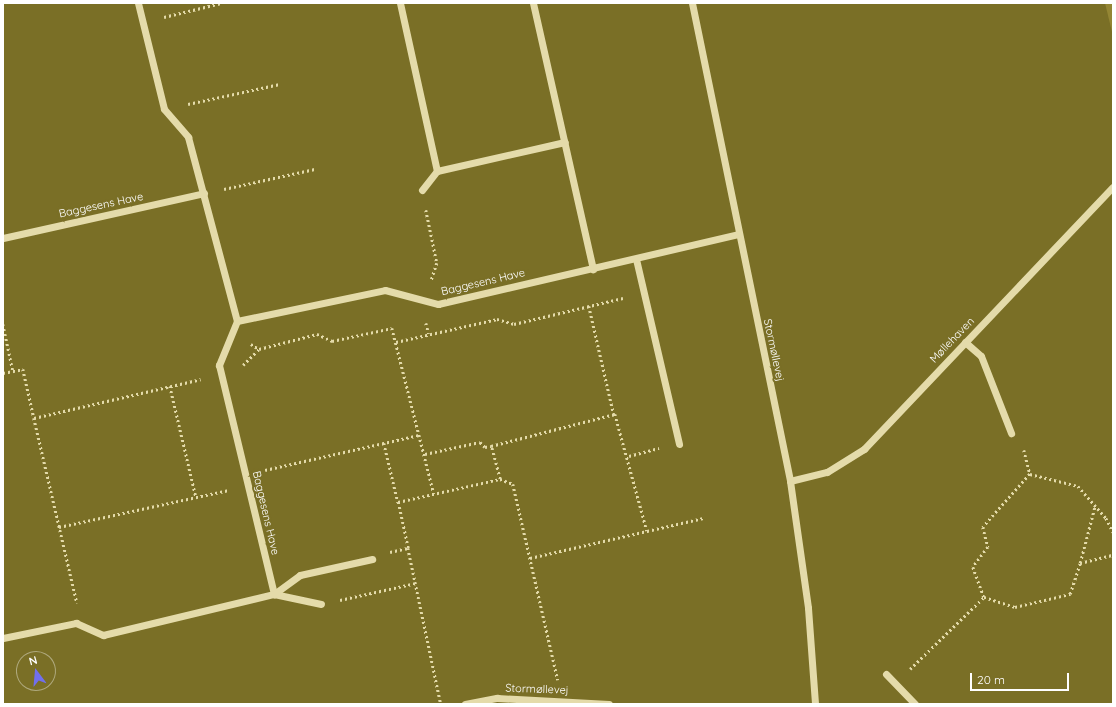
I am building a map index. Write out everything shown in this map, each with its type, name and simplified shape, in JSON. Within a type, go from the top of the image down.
[{"type":"street","points":[[138,3],[164,109],[188,137],[237,321]]},
{"type":"street","points":[[400,3],[437,170]]},
{"type":"street","points":[[533,3],[593,269]]},
{"type":"street","name":"Stormøllevej","points":[[692,3],[738,234],[790,481],[808,608],[815,704]]},
{"type":"street","points":[[422,190],[437,170],[565,142]]},
{"type":"street","name":"Møllehaven","points":[[790,481],[827,472],[855,456],[1113,187]]},
{"type":"street","name":"Baggesens Have","points":[[3,238],[204,193]]},
{"type":"street","name":"Baggesens Have","points":[[274,594],[219,365],[237,321],[385,290],[438,304],[636,260],[738,234]]},
{"type":"street","points":[[636,260],[680,444]]},
{"type":"street","points":[[965,342],[981,356],[1011,433]]},
{"type":"street","points":[[3,638],[76,623],[103,635],[274,594],[300,575],[372,559]]},
{"type":"street","points":[[274,594],[321,604]]},
{"type":"street","points":[[886,674],[915,704]]},
{"type":"street","name":"Stormøllevej","points":[[465,704],[497,698],[609,704]]},
{"type":"path","points":[[142,22],[221,3]]},
{"type":"path","points":[[164,109],[280,84]]},
{"type":"path","points":[[204,193],[315,169]]},
{"type":"path","points":[[422,190],[437,263]]},
{"type":"path","points":[[396,342],[497,319],[514,324],[644,293]]},
{"type":"path","points":[[589,306],[614,414],[629,456],[647,531]]},
{"type":"path","points":[[3,324],[13,371]]},
{"type":"path","points":[[34,418],[240,369],[259,349],[316,334],[332,341],[392,328],[434,494]]},
{"type":"path","points":[[234,330],[259,349]]},
{"type":"path","points":[[3,374],[23,369],[82,626]]},
{"type":"path","points":[[170,386],[196,497]]},
{"type":"path","points":[[425,454],[480,442],[485,447],[491,446],[614,414]]},
{"type":"path","points":[[1011,433],[1020,435],[1030,474]]},
{"type":"path","points":[[245,475],[419,435]]},
{"type":"path","points":[[384,443],[416,583],[441,704]]},
{"type":"path","points":[[629,456],[680,444]]},
{"type":"path","points":[[491,446],[500,479]]},
{"type":"path","points":[[1030,474],[1078,486],[1096,506],[1113,532]]},
{"type":"path","points":[[984,597],[973,567],[988,547],[983,527],[1030,474]]},
{"type":"path","points":[[398,502],[500,479],[513,484],[564,701]]},
{"type":"path","points":[[59,527],[248,486]]},
{"type":"path","points":[[984,597],[1015,607],[1070,594],[1096,506]]},
{"type":"path","points":[[530,558],[703,518]]},
{"type":"path","points":[[372,559],[408,548]]},
{"type":"path","points":[[1080,563],[1113,555]]},
{"type":"path","points":[[321,604],[416,583]]},
{"type":"path","points":[[895,683],[984,597]]},
{"type":"shaded area","points":[[1105,3],[1113,3],[1113,36]]}]
